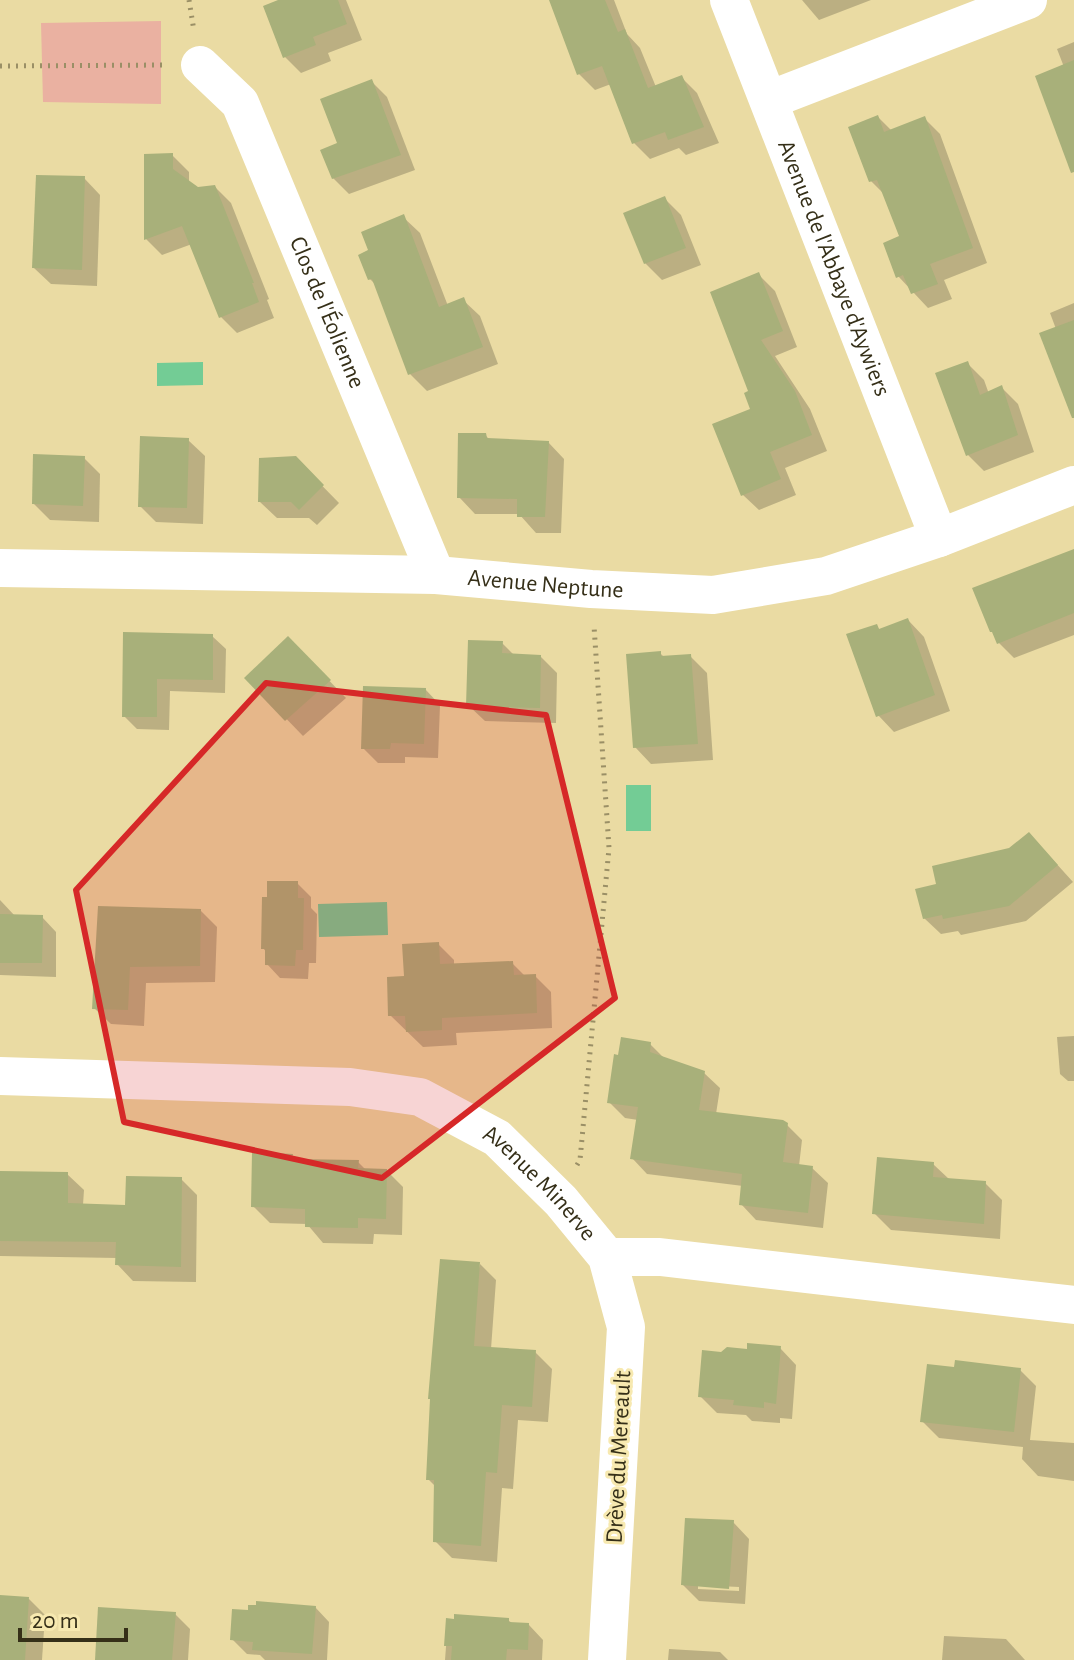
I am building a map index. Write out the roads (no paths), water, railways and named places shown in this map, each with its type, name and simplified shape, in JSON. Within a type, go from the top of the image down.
[{"type":"street","name":"Avenue de l'Abbaye d'Aywiers","points":[[729,0],[939,538]]},
{"type":"street","points":[[769,100],[1028,0]]},
{"type":"street","name":"Clos de l'Éolienne","points":[[200,65],[240,103],[436,575]]},
{"type":"street","name":"Avenue Neptune","points":[[0,568],[436,575],[591,589],[713,595],[826,576],[939,538],[1074,485]]},
{"type":"street","name":"Avenue Minerve","points":[[0,1076],[350,1087],[420,1097],[497,1138],[561,1201],[607,1257],[660,1257],[1074,1305]]},
{"type":"street","name":"Drève du Mereault","points":[[607,1257],[626,1327],[607,1660]]}]
